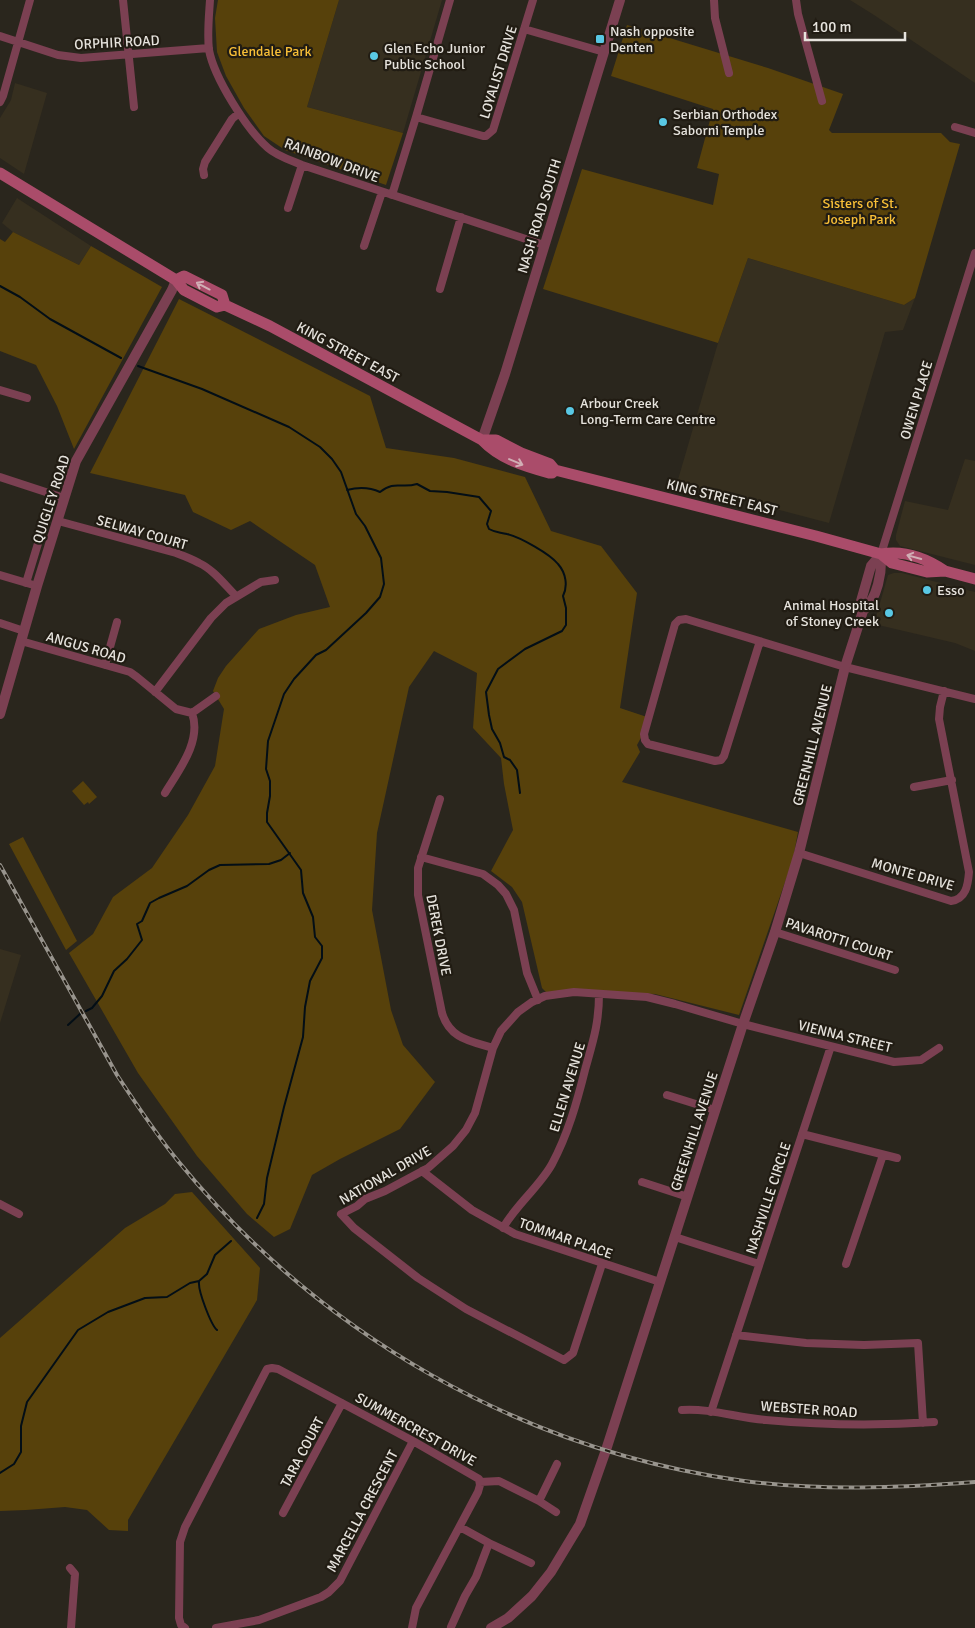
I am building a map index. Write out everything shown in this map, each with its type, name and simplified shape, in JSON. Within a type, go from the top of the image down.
[{"type":"main road","name":"KING STREET EAST","points":[[0,173],[176,280],[184,290],[217,306],[225,304],[270,326],[482,440],[492,451],[519,464],[549,473],[555,470],[806,533],[881,554],[895,552],[930,561],[945,571],[975,579]]},
{"type":"street","points":[[0,102],[30,0]]},
{"type":"street","points":[[123,0],[134,107]]},
{"type":"street","name":"RAINBOW DRIVE","points":[[210,0],[209,48],[211,58],[219,77],[239,112],[268,148],[302,164],[544,245]]},
{"type":"street","points":[[392,195],[450,0]]},
{"type":"street","name":"LOYALIST DRIVE","points":[[416,117],[486,136],[493,130],[533,0]]},
{"type":"street","name":"NASH ROAD SOUTH","points":[[482,440],[505,374],[620,0]]},
{"type":"street","points":[[714,0],[715,18],[729,73]]},
{"type":"street","points":[[796,0],[798,14],[822,101]]},
{"type":"street","points":[[524,29],[604,52]]},
{"type":"street","name":"ORPHIR ROAD","points":[[0,36],[68,57],[81,58],[209,48]]},
{"type":"street","points":[[204,175],[205,162],[232,119],[239,112]]},
{"type":"street","points":[[955,127],[975,133]]},
{"type":"street","points":[[288,208],[302,164]]},
{"type":"street","points":[[364,246],[382,192]]},
{"type":"street","points":[[440,289],[461,217]]},
{"type":"street","name":"OWEN PLACE","points":[[881,554],[975,253]]},
{"type":"street","name":"QUIGLEY ROAD","points":[[0,714],[76,461],[176,280]]},
{"type":"street","points":[[0,390],[27,398]]},
{"type":"street","points":[[0,477],[64,498]]},
{"type":"street","name":"SELWAY COURT","points":[[58,521],[176,553],[194,560],[214,573],[236,596]]},
{"type":"street","points":[[26,583],[42,527]]},
{"type":"street","name":"GREENHILL AVENUE","points":[[491,1628],[508,1618],[532,1596],[551,1572],[580,1524],[688,1197],[742,1024],[775,932],[799,852],[845,667],[863,611],[861,601],[871,566],[881,554]]},
{"type":"street","points":[[0,575],[37,586]]},
{"type":"street","points":[[155,692],[211,618],[226,603],[261,582],[275,580]]},
{"type":"street","points":[[760,641],[724,756],[721,760],[715,761],[648,744],[644,734],[675,624],[679,620],[686,619],[760,641],[845,667],[975,699]]},
{"type":"street","points":[[105,664],[116,622]]},
{"type":"street","name":"ANGUS ROAD","points":[[0,623],[23,636],[130,672],[176,709],[192,713]]},
{"type":"street","name":"MONTE DRIVE","points":[[799,852],[951,901],[962,896],[966,889],[969,872],[940,719],[940,707],[944,691]]},
{"type":"street","points":[[165,793],[189,754],[195,723],[192,713],[216,696]]},
{"type":"street","points":[[914,787],[952,780]]},
{"type":"street","name":"DEREK DRIVE","points":[[440,799],[418,868],[418,895],[444,1020],[453,1033],[462,1039],[493,1048]]},
{"type":"street","points":[[422,857],[484,874],[506,894],[514,910],[527,973],[538,1000]]},
{"type":"street","name":"PAVAROTTI COURT","points":[[775,932],[895,970]]},
{"type":"street","name":"NATIONAL DRIVE","points":[[602,1264],[573,1353],[564,1360],[466,1309],[426,1283],[354,1228],[341,1214],[357,1206],[365,1199],[386,1191],[428,1168],[448,1151],[466,1130],[477,1107],[493,1048],[501,1031],[508,1021],[528,1004],[545,996],[574,992],[648,997],[742,1024]]},
{"type":"street","name":"ELLEN AVENUE","points":[[504,1228],[552,1165],[564,1140],[594,1044],[598,1024],[599,994]]},
{"type":"street","name":"VIENNA STREET","points":[[742,1024],[894,1062],[921,1060],[939,1048]]},
{"type":"street","points":[[802,1134],[831,1046]]},
{"type":"street","points":[[667,1095],[715,1110]]},
{"type":"street","name":"NASHVILLE CIRCLE","points":[[711,1412],[802,1134],[897,1158]]},
{"type":"street","points":[[846,1264],[882,1154]]},
{"type":"street","name":"TOMMAR PLACE","points":[[422,1171],[472,1210],[522,1238],[660,1282]]},
{"type":"street","points":[[642,1182],[688,1197]]},
{"type":"street","points":[[0,1204],[19,1214]]},
{"type":"street","points":[[675,1237],[759,1264]]},
{"type":"street","points":[[736,1335],[806,1343],[864,1345],[918,1343],[923,1423]]},
{"type":"street","name":"SUMMERCREST DRIVE","points":[[185,1628],[181,1625],[179,1618],[180,1542],[185,1527],[267,1369],[272,1368],[278,1368],[413,1441],[476,1476],[480,1482],[480,1490],[416,1608],[412,1628]]},
{"type":"street","name":"TARA COURT","points":[[283,1513],[342,1403]]},
{"type":"street","name":"WEBSTER ROAD","points":[[682,1410],[697,1410],[762,1420],[819,1425],[877,1426],[934,1422]]},
{"type":"street","name":"MARCELLA CRESCENT","points":[[216,1628],[260,1624],[321,1597],[336,1586],[413,1441]]},
{"type":"street","points":[[539,1501],[557,1464]]},
{"type":"street","points":[[480,1482],[499,1481],[539,1501],[556,1512]]},
{"type":"street","points":[[460,1527],[489,1544],[531,1563]]},
{"type":"street","points":[[451,1627],[476,1577],[489,1544]]},
{"type":"street","points":[[70,1568],[75,1574],[71,1628]]},
{"type":"shaded area","name":"Glen Echo Junior Public School","points":[[339,0],[442,0],[403,133],[307,107]]},
{"type":"shaded area","points":[[850,0],[975,0],[975,83],[874,15]]},
{"type":"shaded area","points":[[15,83],[47,93],[24,174],[0,158],[0,118],[11,100]]},
{"type":"shaded area","points":[[17,198],[91,246],[79,265],[13,232],[2,223]]},
{"type":"shaded area","points":[[748,258],[904,305],[915,298],[903,330],[885,332],[829,523],[677,483],[718,343]]},
{"type":"shaded area","points":[[965,459],[975,461],[975,565],[900,546],[896,540],[896,535],[905,501],[948,510]]},
{"type":"shaded area","points":[[902,573],[975,592],[975,651],[955,643],[874,624],[888,575]]},
{"type":"shaded area","points":[[0,949],[21,955],[0,1023]]},
{"type":"green space","name":"Glendale Park","points":[[218,0],[339,0],[307,107],[403,133],[386,185],[285,150],[264,136],[244,108],[226,76],[217,52],[215,18]]},
{"type":"green space","name":"Sisters of St. Joseph Park","points":[[627,25],[768,68],[843,94],[829,130],[832,133],[941,133],[950,142],[960,144],[915,298],[904,305],[748,258],[718,343],[543,289],[582,169],[713,205],[719,174],[697,168],[713,109],[611,76]]},
{"type":"green space","points":[[13,232],[79,265],[91,246],[162,287],[74,449],[57,406],[36,365],[0,351],[0,239],[5,242]]},
{"type":"green space","points":[[179,299],[370,396],[386,448],[454,458],[525,477],[551,531],[601,546],[637,593],[620,708],[647,717],[643,734],[637,745],[640,752],[622,782],[798,832],[793,859],[739,1015],[655,994],[566,991],[549,995],[542,988],[522,902],[512,887],[491,871],[513,830],[501,758],[473,728],[477,673],[434,651],[409,687],[377,833],[372,910],[391,1010],[403,1045],[435,1082],[400,1129],[312,1175],[290,1229],[274,1237],[247,1214],[197,1156],[138,1073],[69,953],[93,934],[113,897],[152,868],[188,815],[215,766],[224,709],[213,691],[218,678],[226,666],[259,629],[296,615],[330,607],[315,565],[250,521],[231,530],[193,512],[185,495],[90,473]]},
{"type":"green space","points":[[83,781],[97,797],[89,804],[88,802],[84,805],[72,791]]},
{"type":"green space","points":[[23,837],[77,941],[66,950],[9,844]]},
{"type":"green space","points":[[192,1192],[260,1268],[257,1300],[128,1520],[128,1531],[109,1530],[87,1510],[65,1507],[0,1511],[0,1338],[125,1228],[165,1204],[175,1194]]},
{"type":"waterway","points":[[0,286],[20,297],[50,319],[121,358]]},
{"type":"waterway","points":[[138,366],[202,389],[289,427],[320,447],[341,472],[356,514],[365,526],[381,558],[384,584],[380,597],[366,613],[326,650],[316,655],[294,679],[284,694],[268,741],[266,769],[270,781],[270,796],[267,822],[301,870],[303,893],[313,917],[315,937],[322,946],[322,958],[310,981],[305,1007],[303,1037],[267,1178],[264,1204],[257,1218]]},
{"type":"waterway","points":[[347,490],[364,488],[380,492],[390,486],[417,484],[430,491],[479,497],[491,511],[487,524],[489,529],[527,542],[554,560],[563,571],[566,625],[562,631],[525,649],[498,669],[486,692],[492,729],[500,743],[504,757],[510,760],[517,770],[520,793]]},
{"type":"waterway","points":[[86,1011],[92,1008],[102,996],[114,971],[127,959],[142,940],[137,924],[142,921],[150,903],[187,886],[209,870],[220,865],[269,864],[281,860],[290,853]]},
{"type":"waterway","points":[[68,1025],[81,1013]]},
{"type":"waterway","points":[[0,1473],[14,1464],[21,1452],[21,1426],[27,1402],[78,1330],[108,1312],[145,1298],[167,1297],[190,1283],[199,1281],[207,1274],[215,1255],[231,1241]]},
{"type":"waterway","points":[[199,1282],[205,1308],[217,1330]]},
{"type":"railway","points":[[0,865],[117,1075],[170,1151],[234,1223],[295,1280],[361,1331],[431,1375],[504,1412],[581,1442],[661,1465],[744,1481],[802,1486],[888,1487],[975,1482]]},
{"type":"place","name":"Nash opposite Denten","points":[[600,39]]},
{"type":"place","name":"Glen Echo Junior Public School","points":[[374,56]]},
{"type":"place","name":"Serbian Orthodex Saborni Temple","points":[[663,122]]},
{"type":"place","name":"Arbour Creek Long-Term Care Centre","points":[[570,411]]},
{"type":"place","name":"Esso","points":[[927,590]]},
{"type":"place","name":"Animal Hospital of Stoney Creek","points":[[889,613]]}]
